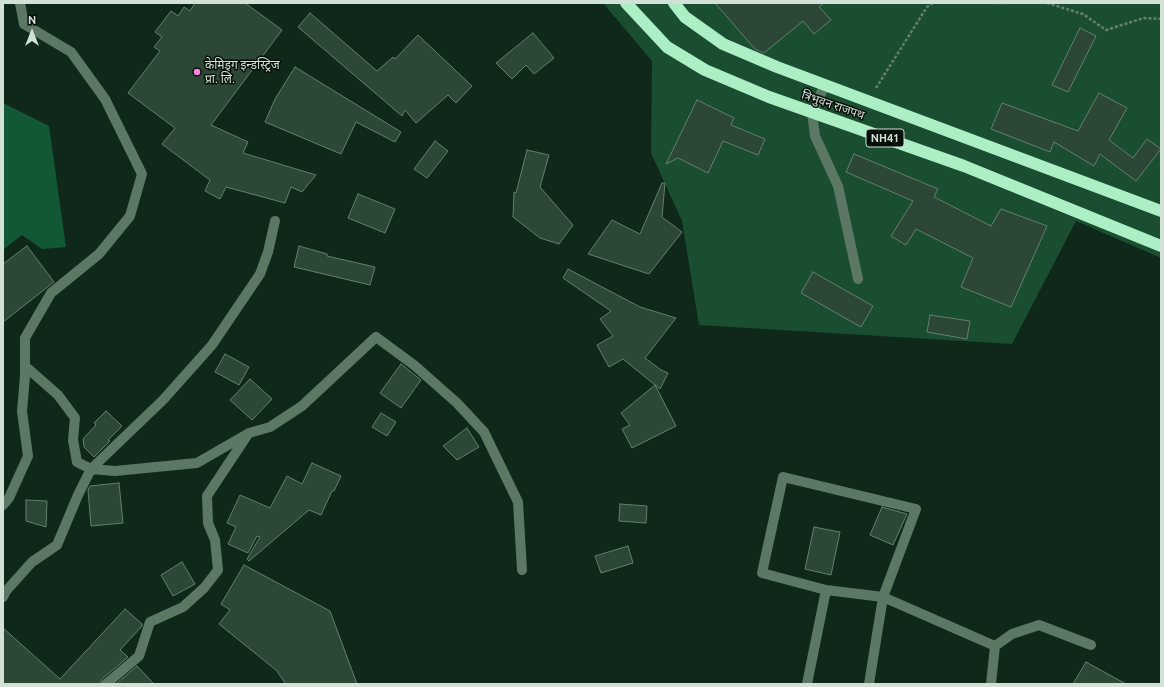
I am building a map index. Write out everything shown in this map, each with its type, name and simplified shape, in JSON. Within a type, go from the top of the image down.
[{"type":"highway","name":"त्रिभुवन राजपथ","points":[[626,3],[667,47],[705,70],[769,97],[964,166],[1161,246]]},
{"type":"highway","name":"त्रिभुवन राजपथ","points":[[674,3],[685,17],[724,44],[777,67],[1161,211]]},
{"type":"street","points":[[3,505],[9,498],[28,456],[22,411],[25,338],[51,293],[99,254],[130,216],[142,174],[105,99],[71,52],[24,24],[20,3]]},
{"type":"street","points":[[825,85],[812,112],[815,136],[838,186],[858,279]]},
{"type":"street","points":[[3,597],[6,591],[32,562],[57,545],[90,469],[163,400],[212,345],[260,274],[268,252],[275,221]]},
{"type":"street","points":[[25,366],[58,395],[75,418],[73,440],[76,462],[90,469],[115,471],[197,463],[249,432],[270,427],[302,406],[376,337],[414,365],[457,403],[484,432],[518,502],[522,570]]},
{"type":"street","points":[[106,684],[138,656],[150,622],[183,607],[204,588],[218,570],[215,540],[208,523],[207,496],[249,432]]},
{"type":"street","points":[[869,684],[883,597],[916,508],[783,477],[762,573],[826,590],[883,597],[995,646]]},
{"type":"street","points":[[807,684],[826,590]]},
{"type":"street","points":[[991,684],[995,646],[1012,634],[1039,625],[1091,645]]},
{"type":"path","points":[[868,101],[927,7],[933,3]]},
{"type":"path","points":[[994,3],[1010,3]]},
{"type":"path","points":[[1047,3],[1083,14],[1106,30],[1144,18],[1161,19]]},
{"type":"green space","points":[[603,3],[1161,3],[1161,258],[1076,221],[1012,344],[699,325],[682,221],[651,153],[652,61]]},
{"type":"green space","points":[[3,103],[49,126],[66,247],[42,249],[22,235],[3,250]]},
{"type":"building","name":"केमिड्रग इन्डस्ट्रिज प्रा. लि.","points":[[195,3],[245,3],[282,30],[211,125],[248,142],[243,153],[316,175],[302,192],[291,187],[285,203],[226,187],[220,199],[205,191],[210,180],[162,144],[175,128],[128,93],[160,51],[154,47],[162,37],[155,32],[171,11],[178,16],[184,7],[190,11]]},
{"type":"building","points":[[715,3],[824,3],[819,7],[831,20],[814,34],[803,21],[764,53],[755,49]]},
{"type":"building","points":[[310,13],[377,71],[393,57],[395,59],[418,35],[472,86],[456,103],[448,95],[416,123],[405,110],[402,116],[298,27]]},
{"type":"building","points":[[1080,28],[1096,36],[1068,92],[1052,85]]},
{"type":"building","points":[[533,33],[554,58],[534,74],[526,65],[512,79],[496,63]]},
{"type":"building","points":[[295,67],[401,132],[395,142],[356,122],[341,154],[265,122],[275,99]]},
{"type":"building","points":[[1099,93],[1127,108],[1109,140],[1133,158],[1147,139],[1161,149],[1136,181],[1100,154],[1094,166],[1054,142],[1050,152],[991,129],[1002,103],[1078,131]]},
{"type":"building","points":[[697,100],[734,118],[731,125],[765,139],[758,155],[723,141],[708,173],[678,158],[666,164]]},
{"type":"building","points":[[435,141],[448,151],[427,178],[414,169]]},
{"type":"building","points":[[527,150],[549,155],[540,187],[573,225],[559,244],[540,238],[513,217],[514,192],[516,193]]},
{"type":"building","points":[[854,154],[938,189],[934,197],[991,226],[1001,209],[1047,226],[1011,307],[961,287],[973,258],[916,229],[906,245],[891,236],[913,201],[846,172]]},
{"type":"building","points":[[662,183],[665,183],[662,217],[682,232],[649,274],[588,254],[612,220],[640,234]]},
{"type":"building","points":[[358,194],[395,209],[385,233],[348,218]]},
{"type":"building","points":[[27,246],[54,282],[3,322],[3,264]]},
{"type":"building","points":[[299,246],[327,254],[327,256],[375,267],[370,285],[294,267]]},
{"type":"building","points":[[568,269],[640,307],[676,318],[645,358],[661,370],[668,373],[660,389],[623,359],[609,367],[597,345],[613,336],[600,319],[611,311],[563,278]]},
{"type":"building","points":[[813,272],[873,306],[861,327],[801,293]]},
{"type":"building","points":[[930,315],[970,321],[967,339],[927,332]]},
{"type":"building","points":[[225,354],[249,367],[239,385],[215,372]]},
{"type":"building","points":[[401,364],[421,380],[401,408],[380,393]]},
{"type":"building","points":[[250,379],[272,399],[252,420],[230,400]]},
{"type":"building","points":[[655,385],[676,426],[632,448],[622,429],[630,425],[621,413]]},
{"type":"building","points":[[106,411],[122,426],[94,457],[84,447],[83,439],[96,425],[94,423]]},
{"type":"building","points":[[381,413],[396,422],[387,436],[372,427]]},
{"type":"building","points":[[467,428],[479,447],[457,460],[443,446]]},
{"type":"building","points":[[312,463],[341,476],[321,515],[309,510],[249,561],[247,559],[260,537],[257,536],[248,553],[228,544],[236,527],[227,523],[240,495],[270,508],[287,476],[302,484]]},
{"type":"building","points":[[119,483],[123,523],[91,526],[88,490],[90,486]]},
{"type":"building","points":[[26,500],[47,501],[46,527],[26,521]]},
{"type":"building","points":[[620,504],[647,506],[646,523],[619,521]]},
{"type":"building","points":[[882,507],[907,514],[893,545],[870,535]]},
{"type":"building","points":[[814,527],[840,532],[831,575],[805,569]]},
{"type":"building","points":[[628,546],[633,563],[601,573],[595,556]]},
{"type":"building","points":[[182,562],[195,584],[173,596],[161,575]]},
{"type":"building","points":[[244,565],[330,611],[357,684],[286,684],[276,670],[219,624],[230,610],[221,604]]},
{"type":"building","points":[[125,609],[142,624],[142,626],[120,650],[128,657],[102,679],[100,684],[3,684],[3,628],[60,679]]},
{"type":"building","points":[[1086,662],[1126,684],[1073,684]]},
{"type":"building","points":[[137,666],[154,684],[116,684]]},
{"type":"place","name":"केमिड्रग इन्डस्ट्रिज प्रा. लि.","points":[[197,72]]}]
